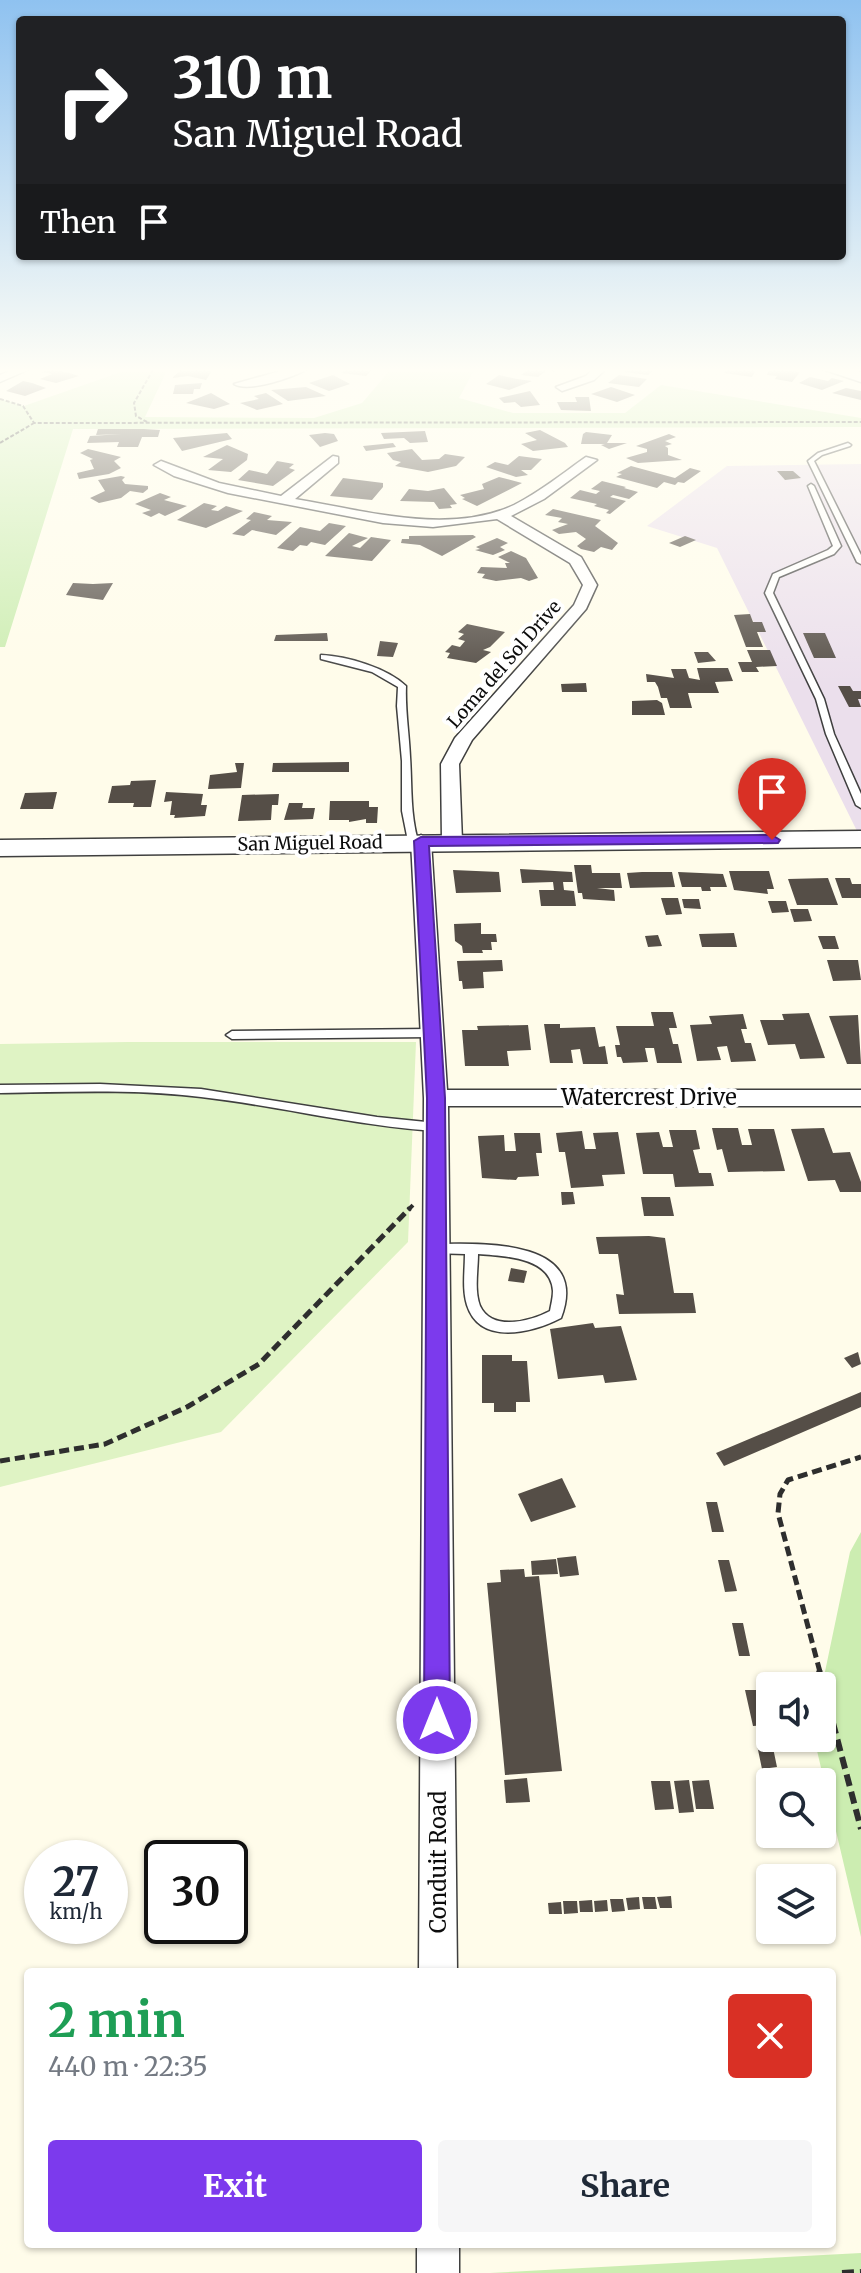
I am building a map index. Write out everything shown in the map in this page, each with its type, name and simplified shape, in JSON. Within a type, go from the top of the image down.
[{"type":"street","points":[[179,474],[195,482],[284,501],[408,522],[461,521],[512,510],[569,474]]},
{"type":"street","points":[[284,501],[316,474]]},
{"type":"street","name":"Loma del Sol Drive","points":[[452,841],[450,764],[464,738],[581,606],[590,585],[576,560],[498,514]]},
{"type":"street","name":"San Miguel Road","points":[[0,848],[417,841],[861,839]]},
{"type":"street","name":"Conduit Road","points":[[417,841],[436,1112],[438,1968]]},
{"type":"street","name":"Watercrest Drive","points":[[436,1112],[861,1098]]},
{"type":"street","points":[[438,2248],[438,2273]]},
{"type":"lane","points":[[817,474],[861,562]]},
{"type":"lane","points":[[811,486],[837,546],[831,552],[776,576],[769,593],[820,699],[830,734],[861,805]]},
{"type":"lane","points":[[324,657],[378,671],[402,686],[399,714],[406,756],[407,823],[417,841]]},
{"type":"lane","points":[[232,1035],[431,1033]]},
{"type":"lane","points":[[0,1089],[118,1087],[201,1093],[401,1126],[436,1112]]},
{"type":"lane","points":[[436,1249],[472,1249],[519,1253],[547,1265],[559,1281],[562,1296],[556,1314],[542,1323],[523,1327],[497,1325],[483,1320],[475,1311],[472,1298],[472,1249]]},
{"type":"path","points":[[0,1461],[105,1444],[187,1407],[259,1364],[419,1200]]},
{"type":"path","points":[[861,1457],[788,1480],[780,1494],[778,1513],[861,1829]]},
{"type":"path","points":[[842,2273],[861,2272]]},
{"type":"shaded area","points":[[716,474],[861,474],[861,831],[857,831],[717,548],[647,526]]},
{"type":"green space","points":[[0,474],[59,474],[5,647],[0,647]]},
{"type":"green space","points":[[416,1042],[408,1242],[221,1432],[0,1487],[0,1044]]},
{"type":"green space","points":[[861,1532],[861,1937],[836,1831],[836,1768],[821,1768],[817,1752],[836,1752],[836,1672],[825,1672],[850,1552]]},
{"type":"green space","points":[[861,2253],[861,2273],[490,2273]]},
{"type":"building","points":[[77,474],[109,474],[79,479]]},
{"type":"building","points":[[245,474],[289,474],[273,486],[238,480]]},
{"type":"building","points":[[622,474],[661,474],[675,478],[681,474],[697,474],[684,483],[675,485],[664,482],[657,488],[616,477]]},
{"type":"building","points":[[780,474],[797,474],[801,478],[785,480]]},
{"type":"building","points":[[125,477],[122,480],[125,484],[148,486],[148,489],[143,493],[130,491],[121,498],[99,503],[90,498],[105,491],[98,480]]},
{"type":"building","points":[[499,477],[522,483],[477,506],[462,499],[465,498],[460,495],[484,489],[482,484]]},
{"type":"building","points":[[343,478],[383,483],[383,487],[372,500],[330,496]]},
{"type":"building","points":[[602,481],[638,492],[629,499],[610,497],[626,501],[610,514],[606,513],[609,510],[594,506],[597,504],[570,498],[580,490],[596,494],[600,491],[591,489]]},
{"type":"building","points":[[444,488],[457,504],[450,505],[452,508],[439,509],[434,502],[400,501],[409,489],[428,491]]},
{"type":"building","points":[[160,493],[171,497],[164,500],[187,506],[165,516],[159,513],[151,517],[142,513],[151,510],[135,504]]},
{"type":"building","points":[[204,503],[217,506],[211,510],[218,511],[226,506],[243,511],[206,528],[177,520]]},
{"type":"building","points":[[553,509],[601,520],[595,526],[618,543],[612,550],[601,547],[594,552],[581,549],[577,546],[586,539],[576,532],[559,534],[552,530],[568,524],[558,522],[562,518],[545,515]]},
{"type":"building","points":[[254,512],[272,516],[267,520],[292,522],[276,535],[252,530],[244,536],[232,534],[251,520],[246,519]]},
{"type":"building","points":[[329,523],[346,526],[325,545],[311,542],[293,551],[277,548],[300,527],[320,531]]},
{"type":"building","points":[[349,533],[368,538],[352,546],[360,548],[371,537],[391,540],[372,561],[325,556]]},
{"type":"building","points":[[409,536],[476,537],[442,556],[420,545],[401,543]]},
{"type":"building","points":[[685,536],[696,540],[680,547],[669,543]]},
{"type":"building","points":[[497,538],[508,543],[500,547],[505,550],[493,555],[475,550],[480,549],[476,547]]},
{"type":"building","points":[[511,551],[526,558],[538,578],[496,581],[482,578],[485,574],[477,573],[481,567],[507,568],[505,563],[510,563],[498,557]]},
{"type":"building","points":[[73,583],[113,583],[103,600],[66,595]]},
{"type":"building","points":[[750,614],[753,622],[762,622],[766,632],[757,632],[763,647],[746,647],[734,615]]},
{"type":"building","points":[[467,624],[505,632],[483,650],[491,652],[476,663],[447,658],[450,653],[445,652],[452,645],[460,647],[465,641],[458,639],[464,634],[458,632]]},
{"type":"building","points":[[327,633],[328,641],[274,641],[276,635]]},
{"type":"building","points":[[803,633],[825,633],[836,658],[814,658]]},
{"type":"building","points":[[380,641],[398,643],[393,657],[377,656]]},
{"type":"building","points":[[747,650],[770,650],[777,666],[756,667],[759,672],[742,672],[738,662],[752,662]]},
{"type":"building","points":[[694,652],[708,652],[716,661],[698,663]]},
{"type":"building","points":[[697,668],[728,668],[733,681],[715,682],[719,693],[688,693],[692,708],[670,708],[667,698],[661,698],[655,682],[647,682],[646,674],[674,678],[671,669],[686,669],[689,678],[700,680]]},
{"type":"building","points":[[586,683],[587,692],[562,692],[561,684]]},
{"type":"building","points":[[838,686],[850,686],[853,691],[861,691],[861,699],[858,699],[861,707],[849,707]]},
{"type":"building","points":[[657,700],[662,703],[665,715],[632,715],[632,701]]},
{"type":"building","points":[[349,762],[349,772],[272,772],[273,763]]},
{"type":"building","points":[[235,763],[244,763],[241,788],[208,789],[210,775],[237,772]]},
{"type":"building","points":[[156,780],[151,807],[133,807],[134,803],[108,803],[112,786]]},
{"type":"building","points":[[57,792],[53,809],[20,809],[25,793]]},
{"type":"building","points":[[166,792],[203,794],[201,805],[207,805],[205,816],[174,818],[175,815],[170,815],[172,801],[164,802]]},
{"type":"building","points":[[279,794],[278,805],[272,805],[271,820],[238,821],[242,795]]},
{"type":"building","points":[[330,801],[369,801],[369,807],[378,807],[377,823],[366,823],[366,819],[349,822],[329,820]]},
{"type":"building","points":[[289,803],[303,803],[302,808],[315,808],[313,819],[284,820]]},
{"type":"building","points":[[574,865],[591,865],[592,873],[620,873],[622,888],[597,888],[614,890],[615,901],[583,899],[582,893],[578,893]]},
{"type":"building","points":[[520,869],[572,872],[573,882],[563,882],[564,890],[574,891],[576,906],[541,906],[539,890],[554,890],[553,882],[522,883]]},
{"type":"building","points":[[453,870],[499,872],[501,892],[456,893]]},
{"type":"building","points":[[729,871],[769,871],[774,889],[767,889],[768,894],[734,890]]},
{"type":"building","points":[[672,872],[675,887],[630,888],[627,873]]},
{"type":"building","points":[[678,872],[723,874],[727,887],[710,887],[711,891],[702,891],[701,887],[682,887]]},
{"type":"building","points":[[828,878],[838,905],[797,905],[788,879]]},
{"type":"building","points":[[835,878],[850,878],[852,884],[861,884],[861,898],[842,898]]},
{"type":"building","points":[[661,898],[678,898],[682,914],[666,915]]},
{"type":"building","points":[[682,899],[699,899],[701,909],[684,908]]},
{"type":"building","points":[[768,901],[786,901],[789,912],[772,913]]},
{"type":"building","points":[[790,909],[808,909],[812,921],[794,922]]},
{"type":"building","points":[[481,923],[481,934],[496,934],[497,942],[491,942],[492,950],[482,950],[483,953],[463,953],[462,946],[455,941],[454,924]]},
{"type":"building","points":[[734,933],[737,947],[702,947],[699,934]]},
{"type":"building","points":[[658,935],[662,946],[648,947],[645,936]]},
{"type":"building","points":[[818,936],[835,936],[839,949],[823,949]]},
{"type":"building","points":[[502,960],[503,971],[483,972],[484,988],[463,989],[457,961]]},
{"type":"building","points":[[827,960],[858,960],[861,980],[833,981]]},
{"type":"building","points":[[651,1012],[673,1012],[677,1028],[669,1028],[673,1044],[678,1044],[682,1063],[657,1063],[654,1048],[645,1048],[648,1062],[623,1063],[621,1057],[617,1057],[615,1045],[620,1045],[616,1026],[654,1026]]},
{"type":"building","points":[[809,1013],[825,1058],[800,1059],[795,1044],[768,1045],[760,1020],[784,1020],[782,1014]]},
{"type":"building","points":[[743,1014],[747,1029],[741,1029],[745,1043],[751,1043],[756,1061],[731,1062],[727,1046],[717,1047],[721,1060],[697,1061],[690,1025],[712,1024],[709,1016]]},
{"type":"building","points":[[858,1015],[861,1064],[847,1064],[829,1016]]},
{"type":"building","points":[[544,1024],[560,1024],[560,1028],[595,1027],[599,1047],[605,1046],[608,1064],[583,1064],[580,1049],[571,1050],[573,1063],[550,1063]]},
{"type":"building","points":[[528,1025],[531,1050],[507,1051],[509,1066],[465,1066],[462,1030],[478,1030],[477,1026]]},
{"type":"building","points":[[712,1128],[738,1128],[742,1145],[752,1145],[748,1129],[774,1129],[785,1171],[728,1172],[722,1149],[717,1150]]},
{"type":"building","points":[[824,1128],[833,1153],[850,1152],[861,1182],[861,1192],[840,1192],[835,1180],[808,1181],[791,1129]]},
{"type":"building","points":[[669,1130],[696,1130],[700,1149],[693,1150],[699,1173],[711,1173],[714,1186],[675,1187],[673,1174],[643,1174],[636,1133],[659,1132],[663,1147],[673,1147]]},
{"type":"building","points":[[582,1131],[585,1149],[596,1149],[593,1133],[618,1132],[625,1174],[602,1175],[604,1186],[571,1188],[565,1152],[559,1152],[556,1133]]},
{"type":"building","points":[[514,1133],[540,1133],[542,1153],[536,1153],[539,1176],[518,1177],[516,1180],[482,1178],[478,1136],[504,1135],[505,1151],[516,1151]]},
{"type":"building","points":[[561,1192],[573,1192],[575,1204],[562,1205]]},
{"type":"building","points":[[641,1197],[670,1197],[674,1216],[644,1216]]},
{"type":"building","points":[[596,1237],[665,1238],[674,1293],[693,1293],[696,1313],[619,1314],[616,1294],[624,1295],[618,1254],[599,1254]]},
{"type":"building","points":[[511,1268],[527,1271],[524,1283],[508,1281]]},
{"type":"building","points":[[593,1323],[595,1328],[621,1326],[637,1380],[605,1383],[603,1375],[558,1379],[550,1329]]},
{"type":"building","points":[[858,1352],[861,1364],[852,1368],[844,1358]]},
{"type":"building","points":[[482,1355],[512,1355],[512,1361],[527,1361],[530,1402],[516,1402],[516,1412],[494,1412],[494,1403],[482,1403]]},
{"type":"building","points":[[861,1392],[861,1407],[724,1466],[716,1453]]},
{"type":"building","points":[[562,1478],[576,1507],[531,1522],[518,1494]]},
{"type":"building","points":[[706,1502],[717,1502],[724,1532],[712,1532]]},
{"type":"building","points":[[576,1556],[579,1575],[560,1577],[557,1558]]},
{"type":"building","points":[[556,1559],[558,1574],[532,1575],[531,1561]]},
{"type":"building","points":[[718,1560],[729,1560],[737,1591],[725,1592]]},
{"type":"building","points":[[524,1569],[525,1577],[539,1576],[562,1771],[505,1775],[487,1583],[501,1582],[500,1570]]},
{"type":"building","points":[[732,1623],[743,1623],[750,1656],[739,1656]]},
{"type":"building","points":[[745,1690],[756,1690],[756,1726],[753,1726]]},
{"type":"building","points":[[758,1752],[774,1752],[777,1767],[762,1768]]},
{"type":"building","points":[[527,1778],[530,1802],[506,1803],[504,1780]]},
{"type":"building","points":[[689,1780],[694,1812],[679,1813],[674,1781]]},
{"type":"building","points":[[709,1780],[714,1809],[696,1809],[692,1781]]},
{"type":"building","points":[[651,1781],[670,1781],[674,1809],[655,1810]]},
{"type":"building","points":[[671,1896],[672,1908],[660,1908],[657,1897]]},
{"type":"building","points":[[639,1897],[640,1909],[628,1910],[626,1898]]},
{"type":"building","points":[[642,1897],[655,1897],[657,1909],[644,1909]]},
{"type":"building","points":[[610,1899],[623,1899],[625,1911],[612,1912]]},
{"type":"building","points":[[592,1900],[593,1912],[580,1912],[579,1901]]},
{"type":"building","points":[[607,1900],[608,1911],[595,1912],[594,1901]]},
{"type":"building","points":[[563,1901],[577,1901],[578,1913],[564,1914]]},
{"type":"building","points":[[561,1902],[562,1914],[549,1914],[548,1903]]},
{"type":"route","points":[[437,1720],[436,1098],[421,841],[772,840]]}]
